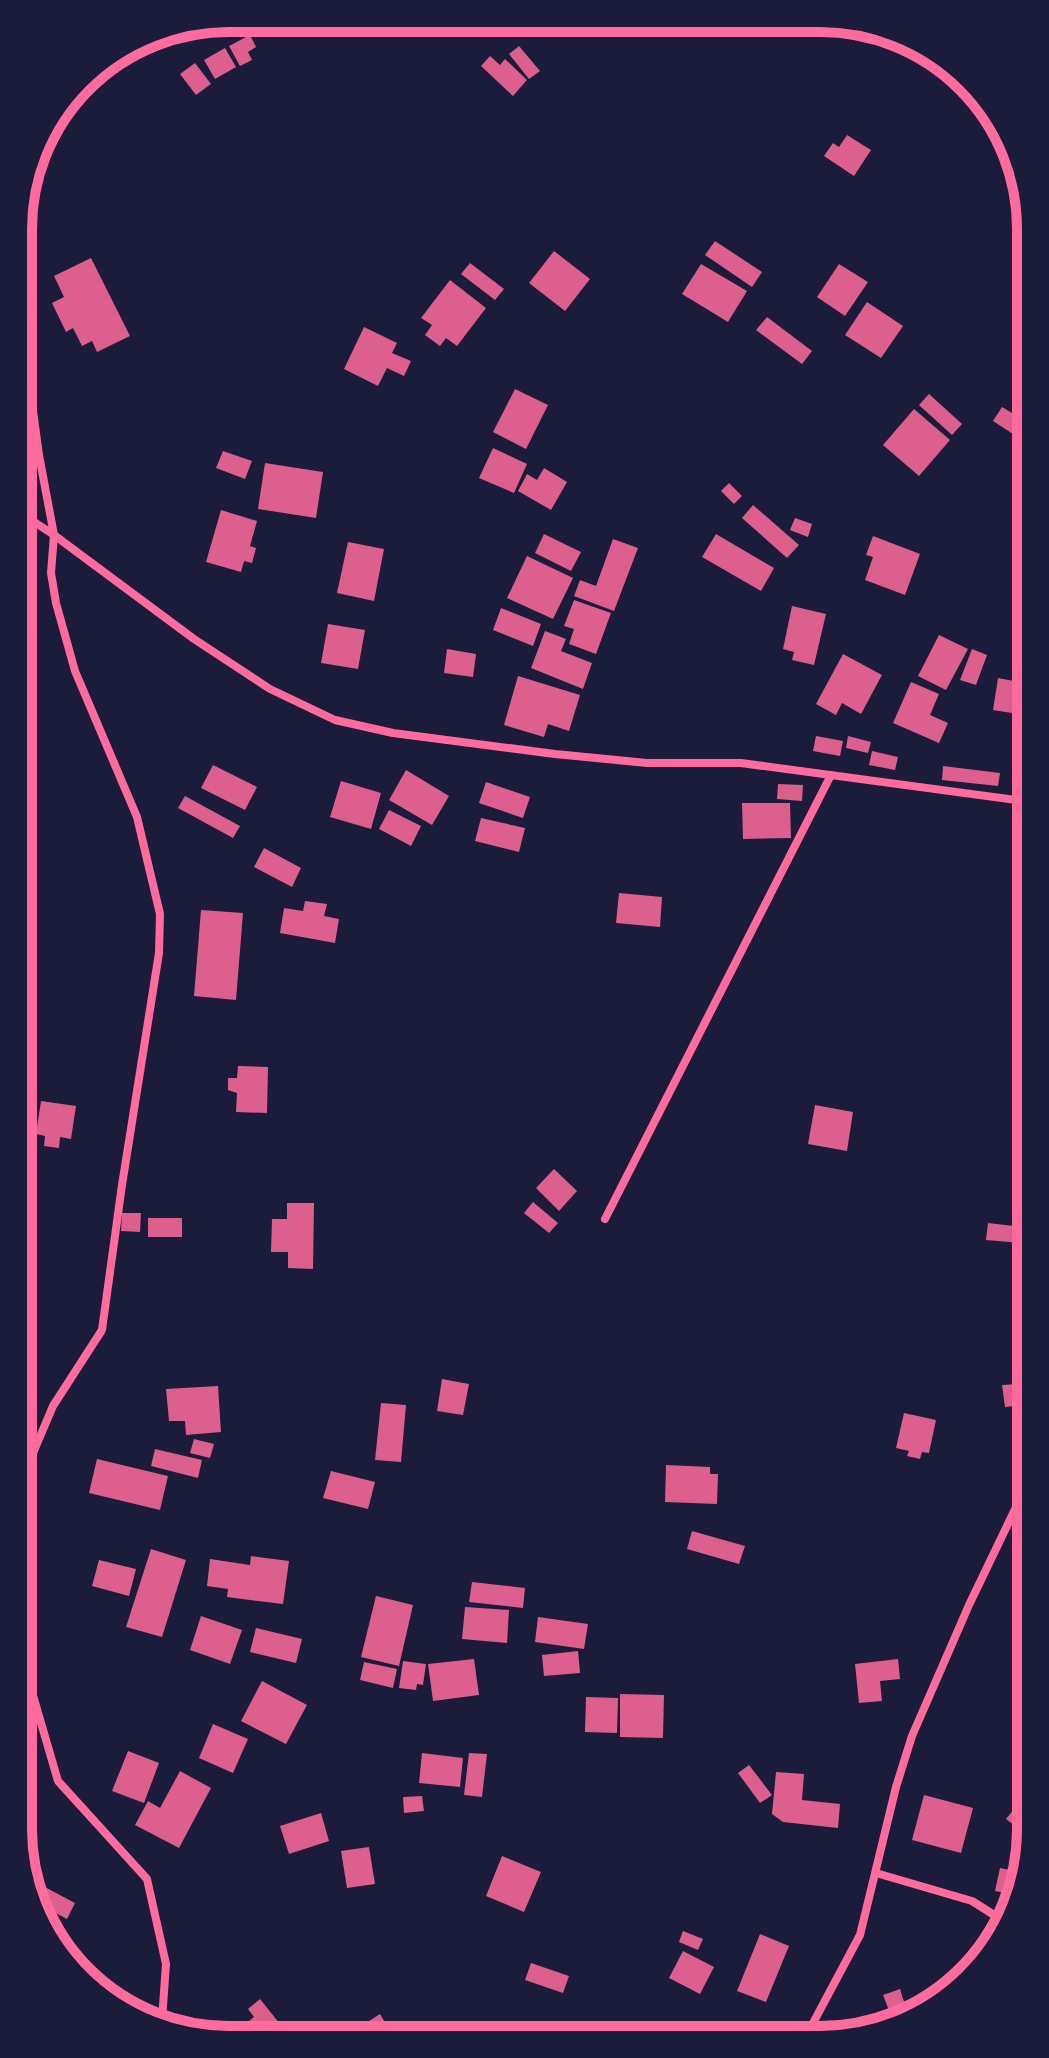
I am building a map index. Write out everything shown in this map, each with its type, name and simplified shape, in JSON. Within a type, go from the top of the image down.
[{"type":"street","points":[[32,404],[54,535],[51,573],[56,603],[75,671],[137,817],[160,914],[159,953],[102,1330],[53,1406],[32,1455]]},
{"type":"street","points":[[32,521],[194,639],[270,689],[335,720],[393,733],[555,754],[647,763],[741,763],[1017,800]]},
{"type":"street","points":[[605,1219],[831,775]]},
{"type":"street","points":[[811,2026],[860,1935],[896,1787],[912,1736],[1017,1505]]},
{"type":"street","points":[[32,1692],[58,1781],[147,1879],[166,1964],[162,2014]]},
{"type":"street","points":[[876,1873],[972,1901],[996,1916]]},
{"type":"building","points":[[250,35],[256,47],[248,52],[252,60],[240,66],[229,46]]},
{"type":"building","points":[[519,46],[540,71],[529,79],[509,54]]},
{"type":"building","points":[[225,48],[236,67],[215,79],[204,60]]},
{"type":"building","points":[[490,56],[500,65],[505,59],[527,80],[513,96],[481,66]]},
{"type":"building","points":[[195,63],[211,84],[196,95],[180,74]]},
{"type":"building","points":[[847,135],[871,150],[854,176],[824,156],[833,143],[839,147]]},
{"type":"building","points":[[715,241],[762,272],[752,287],[705,255]]},
{"type":"building","points":[[554,251],[590,279],[565,311],[529,283]]},
{"type":"building","points":[[91,258],[130,336],[97,352],[92,341],[82,346],[73,328],[66,332],[52,303],[64,297],[54,276]]},
{"type":"building","points":[[470,263],[504,289],[495,300],[461,274]]},
{"type":"building","points":[[701,264],[747,291],[728,322],[682,294]]},
{"type":"building","points":[[839,264],[868,282],[845,316],[817,297]]},
{"type":"building","points":[[450,280],[486,308],[457,346],[446,338],[440,346],[425,335],[432,325],[421,318]]},
{"type":"building","points":[[867,302],[903,326],[881,358],[845,335]]},
{"type":"building","points":[[767,317],[812,351],[802,364],[756,330]]},
{"type":"building","points":[[364,327],[397,343],[392,353],[411,361],[404,376],[387,368],[378,386],[344,369]]},
{"type":"building","points":[[515,389],[548,405],[526,449],[493,432]]},
{"type":"building","points":[[929,394],[962,424],[952,435],[919,405]]},
{"type":"building","points":[[1002,407],[1017,416],[1017,437],[993,421]]},
{"type":"building","points":[[914,409],[950,440],[919,476],[883,445]]},
{"type":"building","points":[[493,448],[527,464],[514,493],[479,478]]},
{"type":"building","points":[[223,451],[252,461],[245,479],[216,468]]},
{"type":"building","points":[[265,463],[323,472],[316,518],[258,509]]},
{"type":"building","points":[[544,468],[567,482],[551,510],[518,491],[527,474],[537,480]]},
{"type":"building","points":[[729,483],[742,496],[734,504],[721,491]]},
{"type":"building","points":[[753,505],[799,545],[787,558],[742,518]]},
{"type":"building","points":[[221,510],[257,521],[250,546],[256,548],[252,563],[244,561],[241,572],[206,562]]},
{"type":"building","points":[[795,518],[812,524],[808,537],[790,530]]},
{"type":"building","points":[[544,534],[581,552],[571,571],[535,553]]},
{"type":"building","points":[[716,534],[774,568],[761,591],[702,557]]},
{"type":"building","points":[[873,536],[920,554],[905,595],[865,580],[873,557],[866,555]]},
{"type":"building","points":[[613,539],[638,548],[614,611],[574,596],[580,580],[596,586]]},
{"type":"building","points":[[348,542],[384,549],[374,601],[337,593]]},
{"type":"building","points":[[527,556],[573,578],[553,619],[507,598]]},
{"type":"building","points":[[574,600],[611,613],[596,654],[569,644],[574,629],[564,626]]},
{"type":"building","points":[[792,606],[826,614],[814,665],[792,660],[794,652],[783,649]]},
{"type":"building","points":[[501,608],[541,624],[533,646],[493,630]]},
{"type":"building","points":[[328,624],[365,630],[358,669],[321,663]]},
{"type":"building","points":[[545,631],[566,639],[561,651],[592,663],[583,689],[531,668]]},
{"type":"building","points":[[939,635],[968,649],[946,690],[918,676]]},
{"type":"building","points":[[447,649],[476,654],[473,677],[444,673]]},
{"type":"building","points":[[972,649],[987,655],[976,685],[960,680]]},
{"type":"building","points":[[843,654],[882,675],[861,714],[842,703],[836,715],[816,704]]},
{"type":"building","points":[[518,676],[580,695],[569,731],[548,724],[544,737],[504,725]]},
{"type":"building","points":[[998,678],[1017,681],[1017,714],[993,710]]},
{"type":"building","points":[[911,682],[939,694],[930,715],[948,723],[939,743],[893,723]]},
{"type":"building","points":[[816,736],[843,741],[840,756],[813,751]]},
{"type":"building","points":[[848,736],[871,742],[868,753],[846,748]]},
{"type":"building","points":[[872,751],[898,757],[895,770],[869,765]]},
{"type":"building","points":[[213,765],[257,787],[245,810],[201,788]]},
{"type":"building","points":[[943,766],[1000,773],[998,786],[942,780]]},
{"type":"building","points":[[406,770],[449,796],[432,825],[389,800]]},
{"type":"building","points":[[341,781],[381,793],[371,829],[330,817]]},
{"type":"building","points":[[486,782],[530,797],[523,818],[479,803]]},
{"type":"building","points":[[778,784],[803,785],[802,801],[777,799]]},
{"type":"building","points":[[185,796],[240,826],[233,838],[178,808]]},
{"type":"building","points":[[742,803],[790,803],[791,838],[743,839]]},
{"type":"building","points":[[389,810],[421,826],[411,846],[379,829]]},
{"type":"building","points":[[481,818],[525,828],[519,852],[475,841]]},
{"type":"building","points":[[264,848],[301,868],[292,887],[254,867]]},
{"type":"building","points":[[619,893],[662,897],[660,927],[616,923]]},
{"type":"building","points":[[305,901],[327,904],[324,916],[339,919],[335,943],[280,933],[284,908],[303,911]]},
{"type":"building","points":[[201,910],[243,913],[236,1000],[194,996]]},
{"type":"building","points":[[238,1066],[268,1067],[267,1113],[236,1112],[237,1093],[228,1090],[228,1078],[237,1078]]},
{"type":"building","points":[[41,1101],[76,1106],[71,1139],[60,1137],[59,1148],[44,1146],[45,1136],[36,1134]]},
{"type":"building","points":[[815,1105],[853,1112],[847,1151],[808,1144]]},
{"type":"building","points":[[554,1169],[577,1191],[559,1211],[536,1188]]},
{"type":"building","points":[[533,1202],[558,1223],[549,1233],[524,1213]]},
{"type":"building","points":[[287,1203],[314,1203],[313,1269],[288,1268],[288,1252],[271,1252],[272,1219],[287,1219]]},
{"type":"building","points":[[122,1213],[141,1213],[140,1232],[121,1231]]},
{"type":"building","points":[[148,1218],[182,1218],[182,1237],[148,1237]]},
{"type":"building","points":[[988,1223],[1017,1226],[1017,1243],[986,1240]]},
{"type":"building","points":[[442,1379],[469,1384],[463,1415],[437,1411]]},
{"type":"building","points":[[1017,1384],[1017,1406],[1005,1407],[1002,1385]]},
{"type":"building","points":[[218,1386],[221,1432],[186,1435],[185,1421],[169,1421],[166,1389]]},
{"type":"building","points":[[381,1403],[406,1405],[401,1462],[375,1460]]},
{"type":"building","points":[[904,1413],[936,1420],[929,1453],[922,1452],[920,1459],[907,1456],[909,1451],[896,1448]]},
{"type":"building","points":[[194,1439],[214,1444],[210,1458],[190,1453]]},
{"type":"building","points":[[155,1449],[202,1460],[198,1478],[151,1466]]},
{"type":"building","points":[[97,1459],[168,1476],[160,1510],[89,1493]]},
{"type":"building","points":[[666,1465],[710,1467],[710,1474],[718,1474],[717,1504],[665,1502]]},
{"type":"building","points":[[331,1471],[375,1482],[368,1509],[323,1498]]},
{"type":"building","points":[[692,1531],[745,1546],[739,1564],[687,1549]]},
{"type":"building","points":[[151,1549],[186,1560],[162,1637],[126,1627]]},
{"type":"building","points":[[251,1556],[289,1561],[283,1604],[227,1597],[228,1589],[207,1586],[210,1559],[250,1565]]},
{"type":"building","points":[[99,1560],[136,1569],[129,1596],[92,1586]]},
{"type":"building","points":[[472,1582],[525,1588],[523,1608],[469,1602]]},
{"type":"building","points":[[376,1596],[413,1605],[399,1666],[361,1657]]},
{"type":"building","points":[[465,1607],[509,1610],[507,1643],[462,1639]]},
{"type":"building","points":[[201,1616],[242,1630],[230,1664],[190,1650]]},
{"type":"building","points":[[538,1617],[588,1624],[584,1649],[535,1642]]},
{"type":"building","points":[[256,1628],[302,1639],[296,1663],[250,1652]]},
{"type":"building","points":[[578,1651],[580,1673],[544,1676],[542,1655]]},
{"type":"building","points":[[474,1659],[479,1695],[433,1701],[428,1664]]},
{"type":"building","points":[[898,1659],[900,1679],[880,1681],[882,1701],[859,1703],[855,1664]]},
{"type":"building","points":[[403,1661],[426,1664],[423,1685],[417,1684],[416,1690],[399,1688]]},
{"type":"building","points":[[364,1662],[397,1669],[393,1688],[360,1680]]},
{"type":"building","points":[[262,1681],[307,1705],[286,1744],[241,1721]]},
{"type":"building","points":[[620,1694],[664,1695],[663,1738],[620,1737]]},
{"type":"building","points":[[586,1697],[618,1698],[617,1733],[585,1732]]},
{"type":"building","points":[[213,1724],[248,1739],[233,1773],[199,1758]]},
{"type":"building","points":[[128,1751],[159,1763],[144,1803],[112,1791]]},
{"type":"building","points":[[422,1753],[463,1758],[460,1787],[419,1783]]},
{"type":"building","points":[[469,1753],[487,1754],[482,1797],[464,1795]]},
{"type":"building","points":[[749,1765],[772,1795],[760,1803],[738,1773]]},
{"type":"building","points":[[180,1771],[211,1788],[179,1848],[135,1825],[148,1801],[160,1808]]},
{"type":"building","points":[[776,1772],[804,1774],[802,1800],[840,1804],[838,1828],[783,1822],[772,1814]]},
{"type":"building","points":[[924,1795],[973,1808],[961,1853],[912,1840]]},
{"type":"building","points":[[422,1796],[424,1811],[404,1813],[403,1797]]},
{"type":"building","points":[[1017,1805],[1017,1828],[1006,1819]]},
{"type":"building","points":[[321,1813],[329,1841],[289,1854],[280,1826]]},
{"type":"building","points":[[369,1847],[375,1884],[347,1888],[341,1851]]},
{"type":"building","points":[[502,1856],[541,1872],[524,1912],[486,1896]]},
{"type":"building","points":[[1000,1868],[1012,1871],[1007,1893],[995,1891]]},
{"type":"building","points":[[41,1886],[75,1903],[67,1919],[50,1910]]},
{"type":"building","points":[[683,1931],[703,1939],[698,1950],[679,1942]]},
{"type":"building","points":[[760,1934],[789,1946],[766,2002],[737,1991]]},
{"type":"building","points":[[683,1951],[714,1967],[700,1994],[669,1978]]},
{"type":"building","points":[[531,1963],[569,1976],[563,1993],[525,1980]]},
{"type":"building","points":[[900,1989],[906,2007],[890,2013],[883,1995]]},
{"type":"building","points":[[260,1999],[282,2026],[243,2026],[254,2017],[248,2009]]},
{"type":"building","points":[[380,2014],[387,2026],[361,2026]]}]
